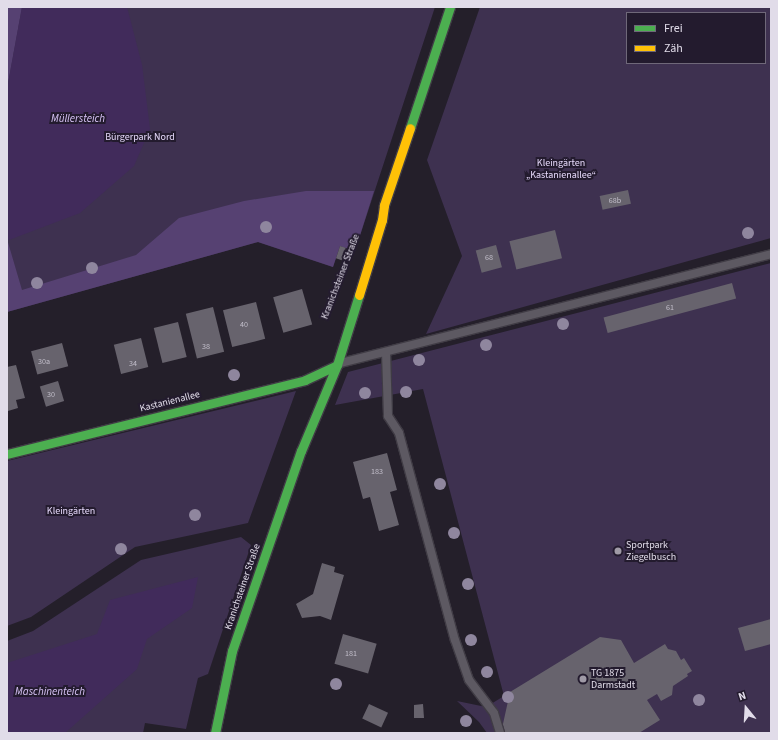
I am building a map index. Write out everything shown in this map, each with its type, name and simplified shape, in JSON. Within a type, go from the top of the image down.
[{"type":"main road","name":"Kranichsteiner Straße","points":[[215,733],[232,651],[301,451],[337,365],[382,220],[384,205],[450,7]]},
{"type":"main road","name":"Kranichsteiner Straße","points":[[358,265],[374,220],[384,205]]},
{"type":"main road","points":[[313,387],[322,360]]},
{"type":"main road","name":"Kastanienallee","points":[[7,454],[305,380],[337,365]]},
{"type":"main road","name":"Kranichsteiner Straße","points":[[301,451],[306,413]]},
{"type":"lane","points":[[337,365],[346,360],[386,352],[771,254]]},
{"type":"lane","points":[[386,352],[388,416],[398,433],[460,655],[469,680],[494,713],[500,733]]},
{"type":"green space","name":"Bürgerpark Nord","points":[[7,7],[435,7],[355,251],[340,246],[333,267],[258,242],[7,312]]},
{"type":"green space","name":"Kleingärten „Kastanienallee“","points":[[480,7],[771,7],[771,238],[426,334],[462,256],[427,160]]},
{"type":"green space","name":"Sportpark Ziegelbusch","points":[[771,263],[771,733],[487,733],[479,722],[457,701],[486,707],[504,696],[423,389],[335,405],[348,372]]},
{"type":"green space","name":"Kleingärten","points":[[296,391],[248,523],[135,547],[31,617],[7,626],[7,461]]},
{"type":"green space","points":[[241,537],[251,545],[208,674],[198,678],[186,729],[145,723],[143,733],[7,733],[7,641],[33,631],[141,560]]},
{"type":"shaded area","points":[[7,7],[22,7],[7,89]]},
{"type":"shaded area","points":[[306,191],[374,191],[355,251],[340,246],[333,267],[258,242],[7,312],[7,239],[22,290],[136,255],[179,218],[244,201]]},
{"type":"water","name":"Müllersteich","points":[[22,7],[127,7],[142,65],[150,129],[134,166],[80,213],[9,240],[7,239],[7,89]]},
{"type":"water","name":"Maschinenteich","points":[[198,577],[192,608],[147,639],[137,669],[65,733],[7,733],[7,663],[97,634],[110,600]]},
{"type":"building","points":[[628,190],[631,204],[603,210],[600,196]]},
{"type":"building","points":[[555,230],[562,258],[516,270],[509,241]]},
{"type":"building","points":[[496,245],[502,267],[482,273],[476,250]]},
{"type":"building","points":[[340,246],[346,248],[342,260],[336,258]]},
{"type":"building","points":[[732,283],[736,298],[608,333],[604,317]]},
{"type":"building","points":[[302,289],[312,325],[283,333],[273,297]]},
{"type":"building","points":[[256,302],[265,339],[232,347],[223,310]]},
{"type":"building","points":[[213,307],[224,352],[197,358],[186,314]]},
{"type":"building","points":[[178,322],[187,357],[162,363],[154,328]]},
{"type":"building","points":[[141,338],[148,367],[121,374],[114,345]]},
{"type":"building","points":[[62,343],[68,366],[37,374],[31,351]]},
{"type":"building","points":[[16,365],[25,398],[16,400],[18,408],[8,411],[7,367]]},
{"type":"building","points":[[58,381],[64,401],[46,407],[40,387]]},
{"type":"building","points":[[387,453],[397,490],[390,492],[399,525],[379,531],[370,497],[363,499],[353,462]]},
{"type":"building","points":[[322,563],[335,567],[334,572],[344,575],[331,620],[320,616],[302,618],[296,604],[313,594]]},
{"type":"building","points":[[771,619],[771,644],[745,651],[738,628]]},
{"type":"building","points":[[343,634],[377,644],[368,673],[334,664]]},
{"type":"building","name":"TG 1875 Darmstadt","points":[[600,637],[621,640],[634,663],[665,644],[668,649],[676,651],[681,660],[684,658],[692,671],[687,674],[688,676],[673,686],[672,695],[661,701],[657,694],[647,700],[660,720],[639,733],[501,733],[510,692]]},
{"type":"building","points":[[369,704],[388,713],[381,727],[362,719]]},
{"type":"building","points":[[423,704],[424,718],[414,718],[414,705]]},
{"type":"traffic: fast","points":[[410,128],[450,7]]},
{"type":"traffic: fast","points":[[215,733],[232,651],[301,451],[337,365],[359,295]]},
{"type":"traffic: fast","points":[[7,454],[305,380],[337,365]]},
{"type":"traffic: slow","points":[[359,295],[382,220],[384,205],[410,128]]},
{"type":"place","name":"Sportpark Ziegelbusch","points":[[618,551]]},
{"type":"place","name":"TG 1875 Darmstadt","points":[[583,679]]}]
